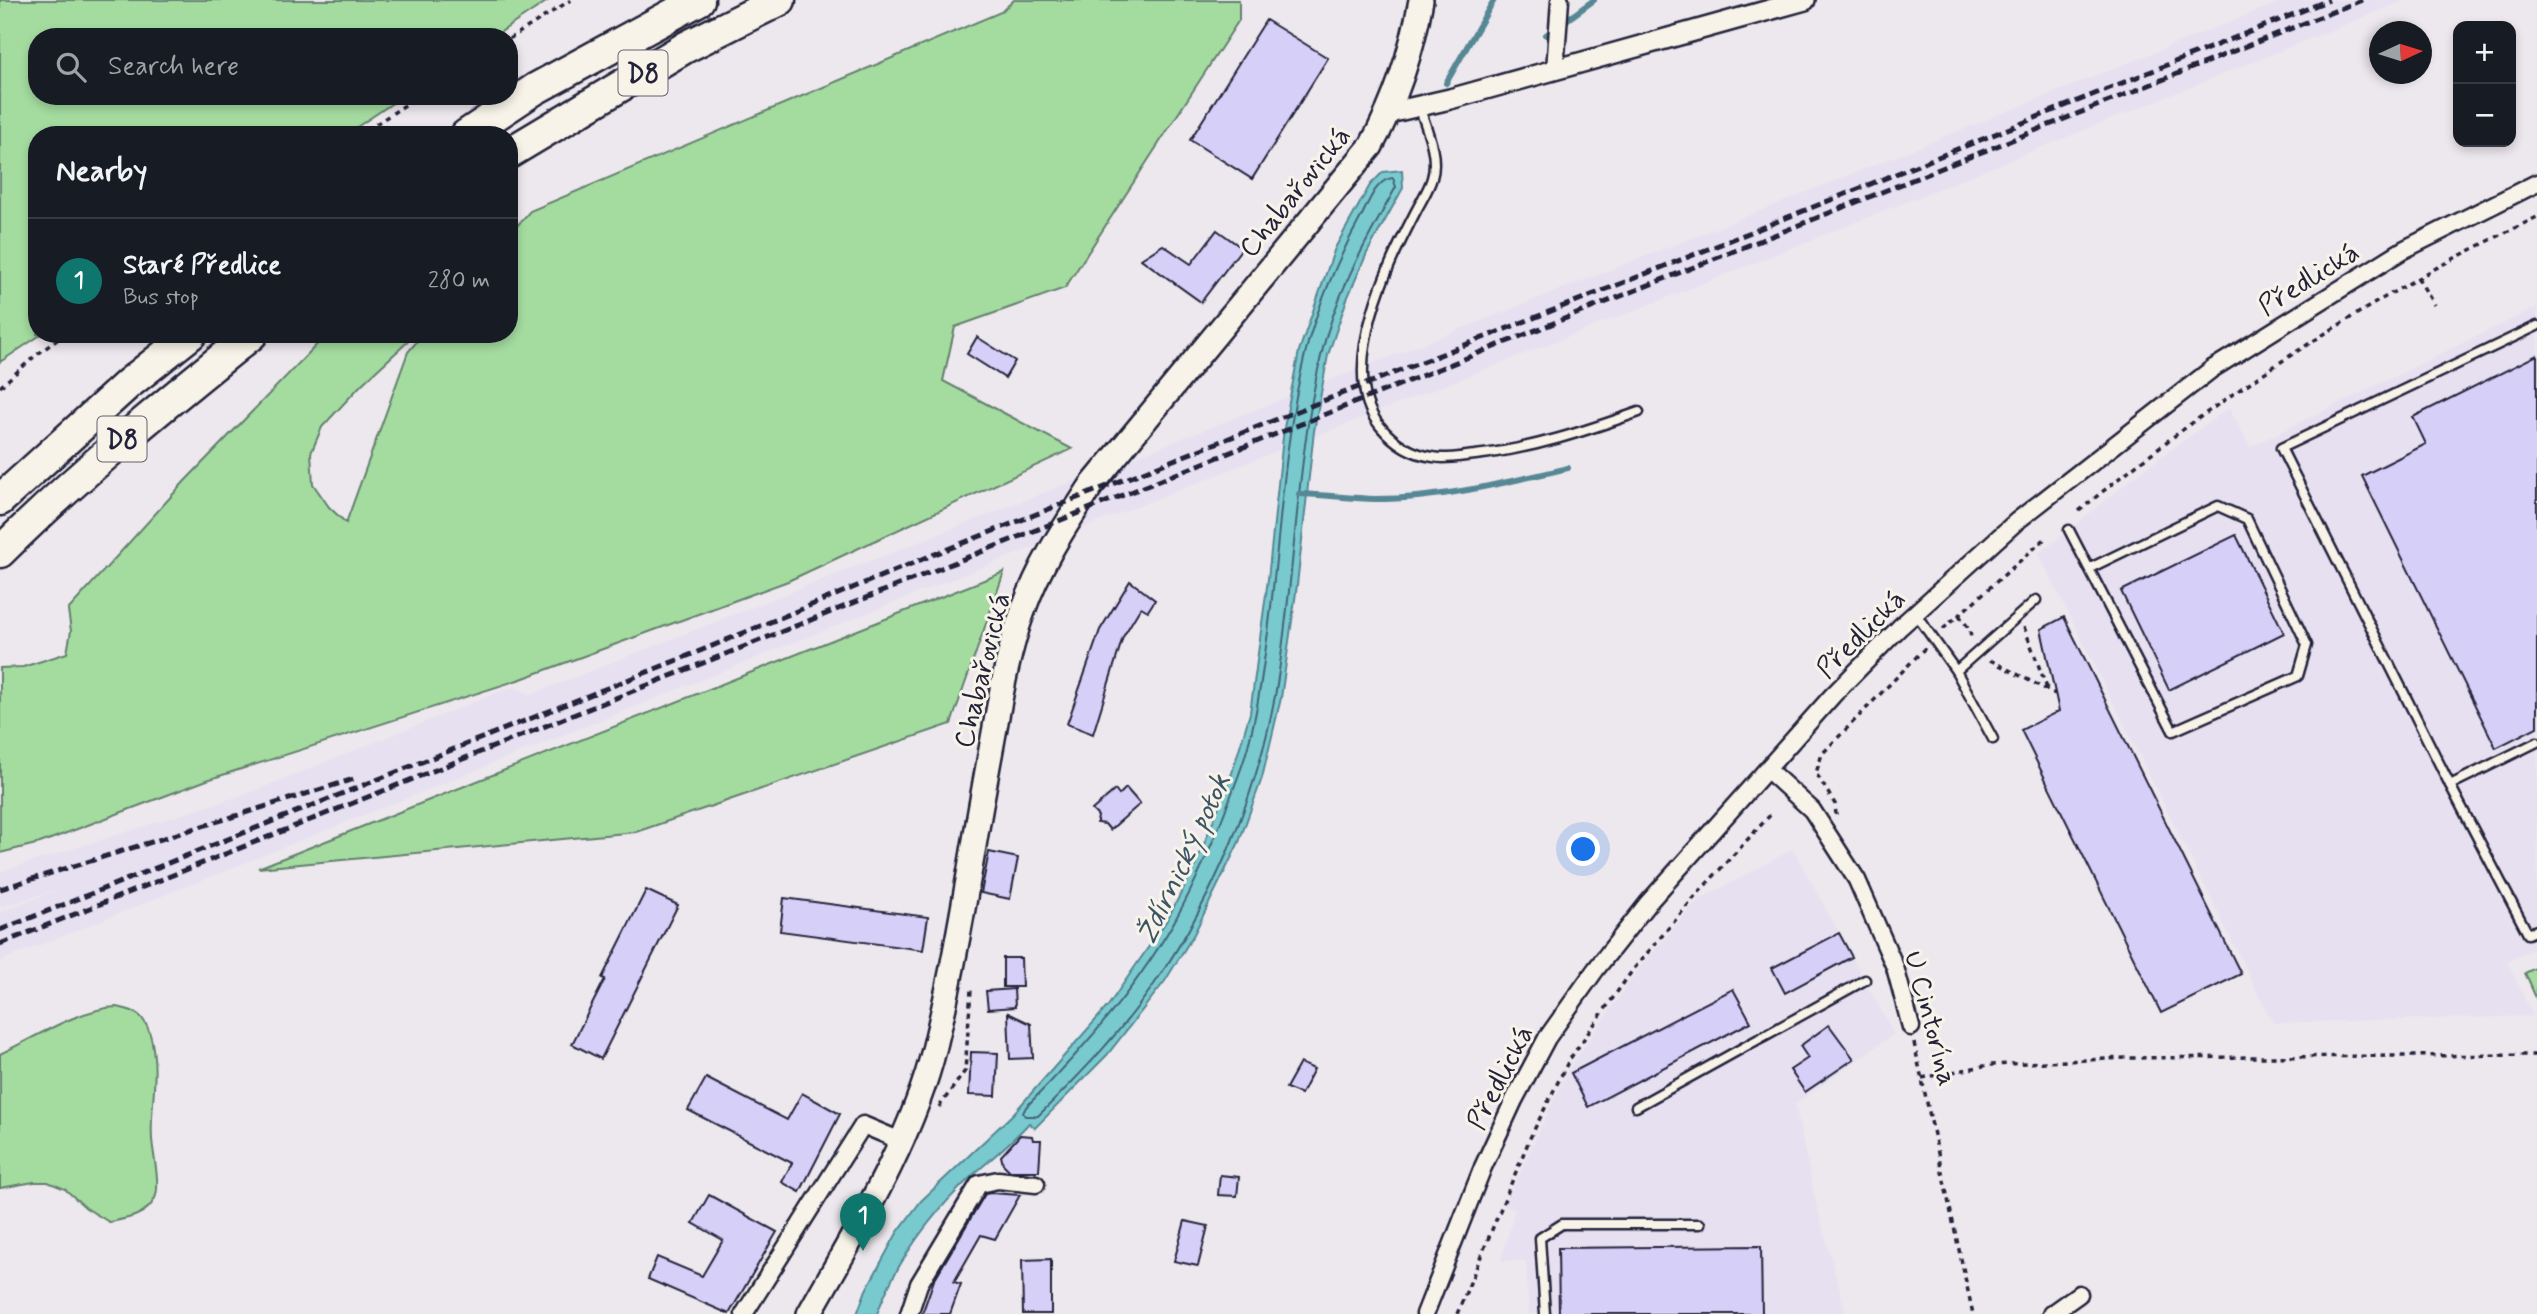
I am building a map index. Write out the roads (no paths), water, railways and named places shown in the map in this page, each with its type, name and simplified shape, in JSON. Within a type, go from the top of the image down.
[{"type":"highway","name":"D8","points":[[518,100],[699,0]]},
{"type":"highway","name":"D8","points":[[518,148],[686,47],[780,0]]},
{"type":"highway","name":"D8","points":[[480,126],[511,105]]},
{"type":"highway","name":"D8","points":[[0,500],[128,384],[180,343]]},
{"type":"highway","name":"D8","points":[[0,552],[53,499],[143,421],[241,343]]},
{"type":"main road","name":"Chabařovická","points":[[809,1314],[901,1141],[924,1085],[935,1047],[1006,671],[1022,612],[1037,575],[1058,536],[1091,486],[1371,146],[1389,113],[1410,52],[1420,0]]},
{"type":"street","points":[[1555,70],[1560,0]]},
{"type":"street","points":[[1389,113],[1805,0]]},
{"type":"street","name":"Předlická","points":[[1425,1314],[1483,1167],[1547,1038],[1595,969],[1648,903],[1833,695],[1915,613],[2017,521],[2211,369],[2403,250],[2537,183]]},
{"type":"street","name":"U Cintorína","points":[[1768,770],[1812,810],[1857,880],[1895,967],[1910,1027]]},
{"type":"street","points":[[744,1314],[863,1125],[901,1141]]},
{"type":"street","points":[[909,1314],[919,1284],[979,1184],[998,1180],[1036,1184]]},
{"type":"street","points":[[2051,1314],[2079,1294]]},
{"type":"lane","points":[[1419,106],[1434,156],[1433,178],[1384,279],[1372,314],[1363,366],[1367,401],[1374,419],[1397,444],[1415,453],[1435,458],[1496,453],[1557,439],[1639,412]]},
{"type":"lane","points":[[2537,326],[2281,448],[2528,934],[2537,930]]},
{"type":"lane","points":[[2069,530],[2174,732],[2298,676],[2307,645],[2247,519],[2218,506],[2090,568]]},
{"type":"lane","points":[[1956,671],[2036,600]]},
{"type":"lane","points":[[1915,613],[1956,671],[1993,738]]},
{"type":"lane","points":[[2450,785],[2537,742]]},
{"type":"lane","points":[[1636,1107],[1865,980]]},
{"type":"lane","points":[[1545,1314],[1540,1238],[1562,1224],[1700,1224]]},
{"type":"water","points":[[1402,170],[1403,188],[1367,253],[1347,299],[1328,355],[1314,431],[1281,698],[1262,778],[1239,842],[1194,934],[1165,981],[1107,1055],[1035,1128],[1029,1123],[944,1205],[905,1256],[877,1314],[857,1314],[866,1290],[897,1233],[921,1201],[1013,1114],[1108,1006],[1167,920],[1196,864],[1232,773],[1250,713],[1284,428],[1299,351],[1335,248],[1370,185],[1383,172]]},
{"type":"waterway","name":"Ždírnický potok","points":[[1446,83],[1494,0]]},
{"type":"waterway","name":"Ždírnický potok","points":[[1546,35],[1594,0]]},
{"type":"waterway","points":[[1299,494],[1375,499],[1423,496],[1568,468]]},
{"type":"railway","points":[[0,930],[695,653],[930,556],[1716,246],[2329,0]]},
{"type":"railway","points":[[0,944],[2362,0]]},
{"type":"railway","points":[[0,889],[354,779]]},
{"type":"place","name":"Staré Předlice","points":[[863,1251]]}]
